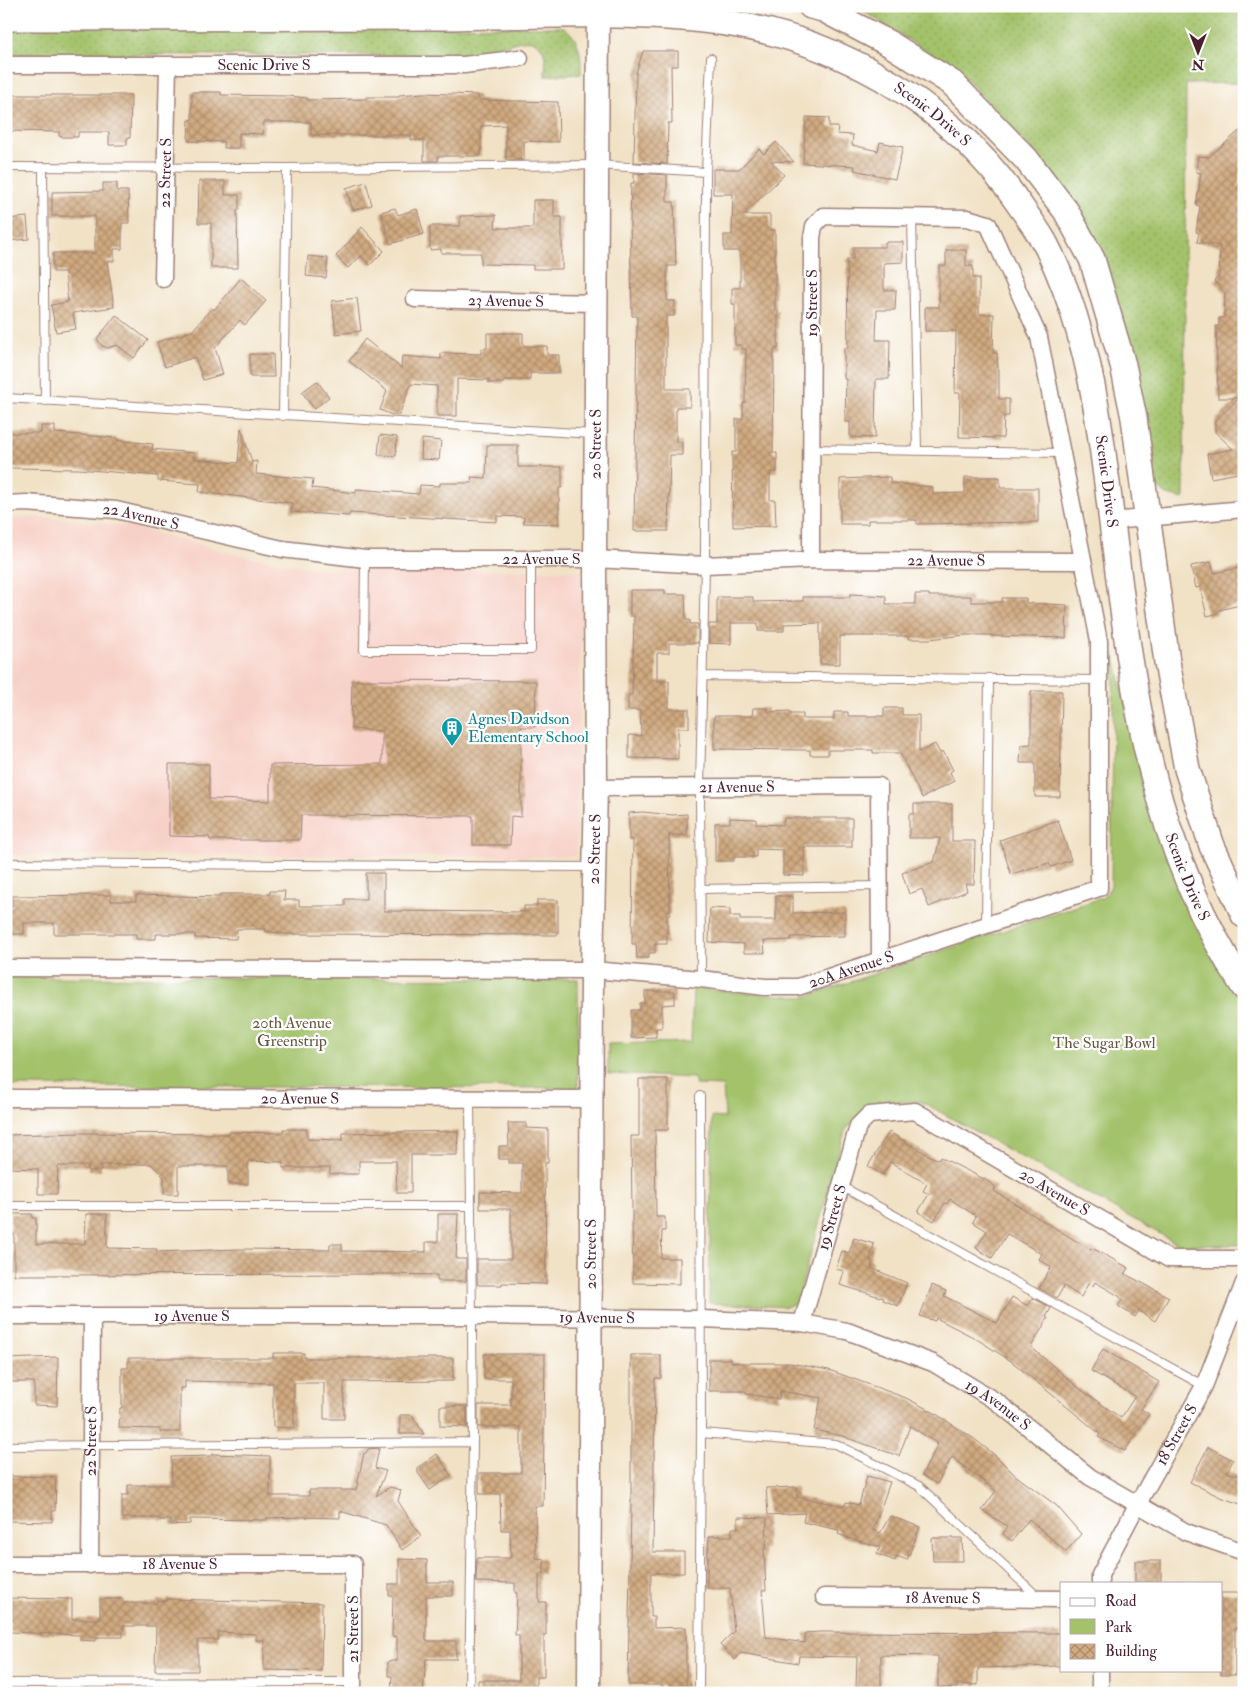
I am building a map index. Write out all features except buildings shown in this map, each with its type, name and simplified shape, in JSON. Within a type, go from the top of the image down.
[{"type":"main road","name":"Scenic Drive S","points":[[811,6],[823,8],[890,44],[952,83],[1026,159],[1066,211],[1092,259],[1123,365],[1134,418],[1146,519],[1167,662],[1187,769],[1212,846],[1244,915]]},
{"type":"main road","name":"Scenic Drive S","points":[[6,18],[598,11],[707,20],[760,30],[802,41],[841,56],[881,76],[932,111],[988,163],[1013,195],[1044,241],[1062,279],[1092,377],[1137,713],[1160,805],[1193,895],[1210,929],[1244,987]]},
{"type":"street","name":"20 Street S","points":[[588,1693],[593,1099],[592,970],[596,788],[594,559],[598,11]]},
{"type":"street","name":"Scenic Drive S","points":[[6,65],[464,65],[520,58]]},
{"type":"street","name":"22 Street S","points":[[163,279],[168,66]]},
{"type":"street","name":"19 Street S","points":[[811,560],[812,238],[814,226],[823,216],[967,218],[988,224],[1039,337],[1061,453]]},
{"type":"street","name":"23 Avenue S","points":[[415,299],[596,302]]},
{"type":"street","points":[[1061,453],[1099,641],[1099,680]]},
{"type":"street","name":"22 Avenue S","points":[[6,504],[26,503],[116,510],[282,549],[364,559],[594,559],[705,565],[811,560],[1082,561]]},
{"type":"street","points":[[1112,521],[1244,509]]},
{"type":"street","name":"20A Avenue S","points":[[592,970],[701,979],[765,987],[798,987],[1099,888],[1099,680]]},
{"type":"street","name":"21 Avenue S","points":[[596,788],[879,786],[880,886]]},
{"type":"street","points":[[880,886],[880,959]]},
{"type":"street","points":[[6,968],[592,970]]},
{"type":"street","name":"20 Avenue S","points":[[6,1098],[593,1099]]},
{"type":"street","name":"20 Avenue S","points":[[869,1116],[915,1111],[1169,1259],[1244,1259]]},
{"type":"street","name":"19 Street S","points":[[802,1323],[858,1126],[869,1116]]},
{"type":"street","name":"18 Street S","points":[[1100,1582],[1100,1575],[1137,1505],[1204,1386],[1244,1283]]},
{"type":"street","name":"19 Avenue S","points":[[6,1316],[472,1316],[701,1319],[802,1323],[847,1331],[933,1363],[997,1402],[1090,1477],[1137,1505]]},
{"type":"street","name":"22 Street S","points":[[90,1565],[92,1316]]},
{"type":"street","points":[[1137,1505],[1186,1532],[1244,1552]]},
{"type":"street","name":"18 Avenue S","points":[[6,1564],[353,1564]]},
{"type":"street","name":"21 Street S","points":[[353,1564],[353,1688]]},
{"type":"street","name":"18 Avenue S","points":[[824,1597],[1060,1599]]},
{"type":"street","points":[[1100,1672],[1100,1693]]},
{"type":"lane","points":[[701,979],[700,787],[704,676],[706,172],[711,58]]},
{"type":"lane","points":[[6,167],[287,168],[597,165],[706,172]]},
{"type":"lane","points":[[42,167],[45,401]]},
{"type":"lane","points":[[283,416],[287,168]]},
{"type":"lane","points":[[912,217],[918,450]]},
{"type":"lane","points":[[6,398],[595,434]]},
{"type":"lane","points":[[811,449],[1061,453]]},
{"type":"lane","points":[[364,559],[364,650],[530,650],[531,560]]},
{"type":"lane","points":[[704,676],[1099,680]]},
{"type":"lane","points":[[986,924],[989,678]]},
{"type":"lane","points":[[6,863],[594,867]]},
{"type":"lane","points":[[700,889],[880,886]]},
{"type":"lane","points":[[699,1693],[701,1433],[700,1096]]},
{"type":"lane","points":[[469,1693],[473,1442],[469,1206],[470,1099]]},
{"type":"lane","points":[[841,1186],[1204,1386]]},
{"type":"lane","points":[[6,1206],[469,1206]]},
{"type":"lane","points":[[701,1433],[836,1444],[918,1486],[1040,1599]]},
{"type":"lane","points":[[6,1446],[473,1442]]},
{"type":"lane","points":[[6,1683],[353,1688]]},
{"type":"shaded area","points":[[40,517],[132,527],[239,555],[310,568],[388,571],[582,570],[576,856],[6,855],[6,518]]},
{"type":"green space","points":[[855,6],[1244,6],[1244,83],[1186,84],[1184,499],[1167,495],[1155,485],[1131,348],[1090,228],[1050,170],[961,73]]},
{"type":"green space","points":[[6,25],[564,27],[574,37],[579,48],[581,74],[545,76],[545,57],[542,48],[537,43],[530,41],[513,43],[489,52],[466,56],[6,54]]},
{"type":"green space","name":"The Sugar Bowl","points":[[1114,653],[1145,792],[1211,951],[1244,1004],[1244,1245],[1180,1245],[922,1102],[888,1102],[866,1106],[845,1131],[797,1302],[786,1307],[709,1303],[712,1117],[725,1118],[723,1086],[696,1085],[694,1078],[608,1074],[608,1044],[691,1042],[693,989],[805,997],[1104,897],[1111,886]]},
{"type":"green space","name":"20th Avenue Greenstrip","points":[[6,977],[578,979],[578,1088],[6,1086]]},
{"type":"place","name":"Agnes Davidson Elementary School","points":[[452,747]]}]
